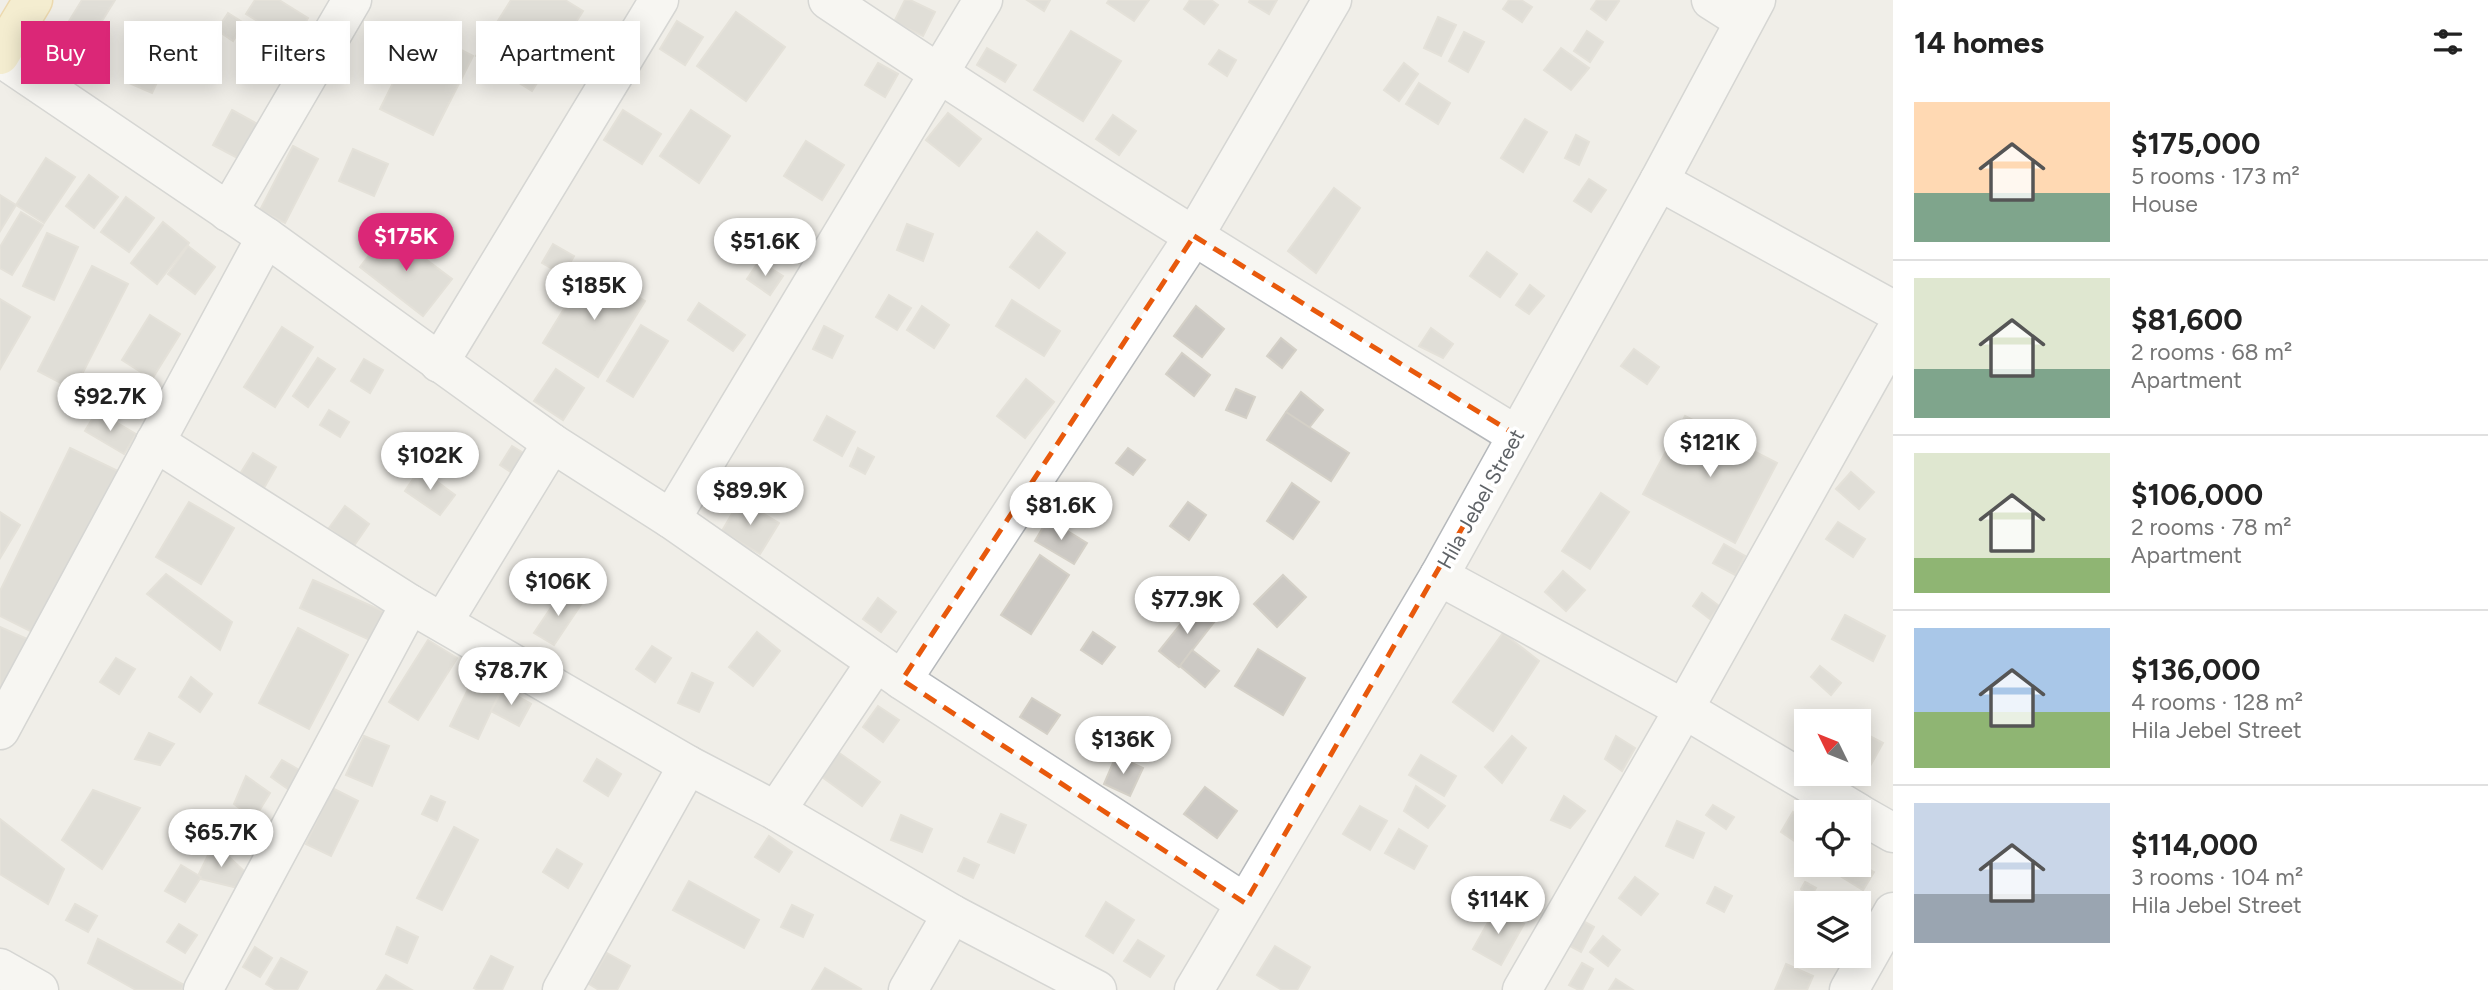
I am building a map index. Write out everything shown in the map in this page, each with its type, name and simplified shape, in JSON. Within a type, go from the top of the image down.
[{"type":"main road","points":[[0,56],[33,0]]},
{"type":"street","points":[[228,212],[352,0]]},
{"type":"street","points":[[439,363],[659,0]]},
{"type":"street","points":[[828,0],[938,74],[1194,236],[1516,435]]},
{"type":"street","points":[[671,519],[983,0]]},
{"type":"street","points":[[776,811],[889,671],[1194,236],[1332,0]]},
{"type":"street","points":[[1711,0],[1750,10]]},
{"type":"street","name":"Hila Jebel Street","points":[[1194,990],[1439,576],[1659,181],[1750,10]]},
{"type":"street","points":[[0,56],[266,237],[552,443],[671,519],[889,671],[1245,903]]},
{"type":"street","points":[[1659,181],[1893,310]]},
{"type":"street","points":[[0,730],[266,237]]},
{"type":"street","points":[[1522,990],[1684,709],[1893,336]]},
{"type":"street","points":[[155,442],[427,613],[688,765],[776,811],[952,914],[1097,990]]},
{"type":"street","points":[[203,990],[427,613],[552,443]]},
{"type":"street","points":[[1439,576],[1684,709],[1838,800]]},
{"type":"street","points":[[562,990],[688,765]]},
{"type":"street","points":[[1871,820],[1893,833]]},
{"type":"street","points":[[1849,990],[1893,912]]},
{"type":"street","points":[[908,990],[952,914]]},
{"type":"street","points":[[0,968],[39,990]]},
{"type":"highlighted area","points":[[1194,236],[1516,435],[1245,903],[902,680]]},
{"type":"building","points":[[82,0],[115,0],[102,21],[69,21]]},
{"type":"building","points":[[255,0],[279,0],[308,18],[306,21],[257,21],[246,14]]},
{"type":"building","points":[[511,0],[565,0],[583,11],[577,21],[498,21]]},
{"type":"building","points":[[905,0],[935,12],[923,36],[894,22]]},
{"type":"building","points":[[1027,0],[1050,0],[1044,11]]},
{"type":"building","points":[[1109,0],[1149,0],[1134,21],[1107,3]]},
{"type":"building","points":[[1190,0],[1211,0],[1218,5],[1204,24],[1184,9]]},
{"type":"building","points":[[1277,0],[1269,14],[1249,2]]},
{"type":"building","points":[[1509,0],[1521,0],[1532,7],[1522,22],[1503,9]]},
{"type":"building","points":[[1597,0],[1619,1],[1606,20],[1591,9]]},
{"type":"building","points":[[736,12],[785,47],[746,101],[697,66]]},
{"type":"building","points":[[228,13],[241,21],[236,21],[236,36],[233,41],[222,33],[222,22]]},
{"type":"building","points":[[1438,17],[1456,25],[1441,56],[1424,48]]},
{"type":"building","points":[[677,21],[703,37],[685,65],[660,49]]},
{"type":"building","points":[[1071,31],[1121,61],[1083,121],[1034,90]]},
{"type":"building","points":[[1587,31],[1603,42],[1590,62],[1574,51]]},
{"type":"building","points":[[1464,32],[1484,42],[1468,72],[1449,61]]},
{"type":"building","points":[[987,48],[1016,65],[1005,82],[977,65]]},
{"type":"building","points":[[1561,48],[1589,68],[1571,90],[1544,70]]},
{"type":"building","points":[[462,50],[473,56],[462,78]]},
{"type":"building","points":[[1219,50],[1236,60],[1227,76],[1209,64]]},
{"type":"building","points":[[878,63],[898,74],[885,97],[865,85]]},
{"type":"building","points":[[1404,63],[1418,74],[1399,101],[1384,90]]},
{"type":"building","points":[[1419,83],[1450,103],[1438,124],[1406,104]]},
{"type":"building","points":[[131,84],[156,84],[152,93]]},
{"type":"building","points":[[392,84],[459,84],[433,135],[380,109]]},
{"type":"building","points":[[521,84],[536,84],[532,91]]},
{"type":"building","points":[[232,110],[261,126],[243,161],[213,145]]},
{"type":"building","points":[[623,110],[661,134],[642,164],[604,140]]},
{"type":"building","points":[[691,110],[730,136],[699,183],[660,156]]},
{"type":"building","points":[[948,113],[981,139],[959,166],[926,140]]},
{"type":"building","points":[[1113,115],[1136,131],[1119,155],[1096,139]]},
{"type":"building","points":[[1525,119],[1547,132],[1523,172],[1501,158]]},
{"type":"building","points":[[1576,135],[1589,142],[1579,165],[1565,158]]},
{"type":"building","points":[[806,141],[844,165],[822,200],[784,176]]},
{"type":"building","points":[[293,146],[318,159],[285,223],[260,210]]},
{"type":"building","points":[[353,149],[388,164],[374,196],[339,181]]},
{"type":"building","points":[[46,158],[75,177],[44,223],[16,205]]},
{"type":"building","points":[[89,175],[118,197],[94,228],[66,206]]},
{"type":"building","points":[[1589,179],[1606,190],[1591,212],[1574,201]]},
{"type":"building","points":[[1334,188],[1360,208],[1316,273],[1288,251]]},
{"type":"building","points":[[0,195],[16,205],[0,231]]},
{"type":"building","points":[[126,197],[154,218],[129,252],[101,232]]},
{"type":"building","points":[[21,212],[43,225],[12,275],[0,268],[0,247]]},
{"type":"building","points":[[163,222],[189,243],[157,284],[131,263]]},
{"type":"building","points":[[907,224],[933,234],[923,261],[897,250]]},
{"type":"building","points":[[388,231],[452,279],[423,316],[360,267]]},
{"type":"building","points":[[1037,232],[1065,253],[1039,288],[1010,267]]},
{"type":"building","points":[[47,233],[78,247],[54,300],[23,286]]},
{"type":"building","points":[[553,244],[574,256],[563,275],[542,263]]},
{"type":"building","points":[[188,246],[215,267],[195,294],[168,274]]},
{"type":"building","points":[[1487,252],[1517,274],[1500,297],[1470,276]]},
{"type":"building","points":[[759,261],[783,276],[770,295],[747,279]]},
{"type":"building","points":[[92,266],[128,284],[74,390],[38,371]]},
{"type":"building","points":[[590,267],[645,301],[598,377],[543,343]]},
{"type":"building","points":[[1530,285],[1544,296],[1529,314],[1516,305]]},
{"type":"building","points":[[889,295],[911,308],[897,330],[876,317]]},
{"type":"building","points":[[0,299],[30,317],[0,369]]},
{"type":"building","points":[[1012,300],[1060,331],[1044,356],[996,326]]},
{"type":"building","points":[[699,303],[745,335],[733,351],[688,320]]},
{"type":"building","points":[[922,306],[949,325],[934,348],[907,330]]},
{"type":"building","points":[[1196,306],[1224,329],[1202,357],[1174,336]]},
{"type":"building","points":[[150,315],[180,334],[152,379],[122,360]]},
{"type":"building","points":[[641,325],[668,341],[633,397],[607,381]]},
{"type":"building","points":[[824,326],[843,336],[832,358],[813,349]]},
{"type":"building","points":[[282,327],[313,347],[275,407],[244,387]]},
{"type":"building","points":[[1431,328],[1453,344],[1443,358],[1419,346]]},
{"type":"building","points":[[1281,338],[1296,350],[1282,368],[1267,356]]},
{"type":"building","points":[[1634,349],[1659,367],[1647,384],[1621,366]]},
{"type":"building","points":[[1182,353],[1210,375],[1194,396],[1166,374]]},
{"type":"building","points":[[318,358],[335,369],[308,407],[293,396]]},
{"type":"building","points":[[364,359],[383,370],[370,393],[351,381]]},
{"type":"building","points":[[556,369],[584,388],[563,420],[534,401]]},
{"type":"building","points":[[1026,379],[1054,402],[1025,438],[997,416]]},
{"type":"building","points":[[1236,389],[1255,397],[1246,418],[1226,410]]},
{"type":"building","points":[[1301,392],[1323,410],[1308,429],[1286,412]]},
{"type":"building","points":[[329,410],[349,422],[340,437],[320,425]]},
{"type":"building","points":[[97,411],[136,434],[124,454],[85,431]]},
{"type":"building","points":[[1286,412],[1349,453],[1331,481],[1267,440]]},
{"type":"building","points":[[827,416],[855,432],[842,456],[814,440]]},
{"type":"building","points":[[1685,416],[1777,463],[1735,543],[1643,494]]},
{"type":"building","points":[[512,446],[535,460],[523,480],[500,465]]},
{"type":"building","points":[[70,448],[122,473],[42,637],[0,616],[0,591]]},
{"type":"building","points":[[858,448],[874,457],[865,474],[850,466]]},
{"type":"building","points":[[1128,448],[1145,460],[1133,475],[1116,463]]},
{"type":"building","points":[[253,453],[276,467],[264,488],[240,474]]},
{"type":"building","points":[[420,469],[455,495],[440,515],[405,491]]},
{"type":"building","points":[[1851,472],[1874,492],[1859,509],[1836,489]]},
{"type":"building","points":[[1292,483],[1319,502],[1293,539],[1267,521]]},
{"type":"building","points":[[1601,493],[1629,512],[1590,569],[1562,551]]},
{"type":"building","points":[[740,500],[779,523],[760,554],[722,531]]},
{"type":"building","points":[[189,502],[234,528],[201,584],[156,557]]},
{"type":"building","points":[[1188,502],[1206,515],[1189,540],[1170,526]]},
{"type":"building","points":[[345,506],[369,524],[353,547],[329,528]]},
{"type":"building","points":[[0,512],[20,525],[0,558]]},
{"type":"building","points":[[1048,519],[1087,543],[1074,564],[1035,541]]},
{"type":"building","points":[[1838,522],[1865,539],[1853,557],[1826,539]]},
{"type":"building","points":[[1724,544],[1745,556],[1735,575],[1713,563]]},
{"type":"building","points":[[1040,555],[1069,575],[1031,634],[1001,615]]},
{"type":"building","points":[[1563,571],[1585,590],[1566,611],[1545,592]]},
{"type":"building","points":[[166,574],[232,622],[220,650],[147,594]]},
{"type":"building","points":[[1283,575],[1306,597],[1277,627],[1254,604]]},
{"type":"building","points":[[313,580],[385,612],[372,641],[300,608]]},
{"type":"building","points":[[563,590],[582,603],[554,645],[534,633]]},
{"type":"building","points":[[1702,593],[1719,606],[1710,619],[1693,606]]},
{"type":"building","points":[[878,598],[896,612],[881,632],[863,619]]},
{"type":"building","points":[[1196,605],[1215,621],[1179,667],[1159,651]]},
{"type":"building","points":[[1845,615],[1885,636],[1873,661],[1832,639]]},
{"type":"building","points":[[0,627],[34,642],[0,712]]},
{"type":"building","points":[[298,628],[348,655],[309,729],[259,703]]},
{"type":"building","points":[[757,632],[780,651],[753,686],[729,667]]},
{"type":"building","points":[[1093,632],[1115,647],[1102,664],[1081,650]]},
{"type":"building","points":[[1503,633],[1539,661],[1493,731],[1453,702]]},
{"type":"building","points":[[428,640],[457,658],[418,720],[389,702]]},
{"type":"building","points":[[652,646],[671,658],[655,682],[636,669]]},
{"type":"building","points":[[1258,649],[1305,678],[1283,715],[1235,686]]},
{"type":"building","points":[[1192,650],[1219,671],[1205,687],[1180,666]]},
{"type":"building","points":[[116,658],[135,669],[119,694],[100,682]]},
{"type":"building","points":[[1820,666],[1841,683],[1831,695],[1811,677]]},
{"type":"building","points":[[692,673],[713,683],[699,712],[678,703]]},
{"type":"building","points":[[191,677],[212,694],[200,712],[179,697]]},
{"type":"building","points":[[474,677],[501,690],[478,739],[450,726]]},
{"type":"building","points":[[503,688],[531,704],[519,726],[491,711]]},
{"type":"building","points":[[1032,698],[1060,715],[1047,734],[1020,717]]},
{"type":"building","points":[[878,706],[899,720],[883,742],[863,727]]},
{"type":"building","points":[[149,733],[174,744],[160,765],[135,759]]},
{"type":"building","points":[[364,736],[389,746],[372,786],[346,775]]},
{"type":"building","points":[[1512,736],[1526,748],[1502,783],[1485,767]]},
{"type":"building","points":[[1616,736],[1635,748],[1622,771],[1605,759]]},
{"type":"building","points":[[1871,737],[1883,743],[1871,764]]},
{"type":"building","points":[[835,750],[880,782],[862,806],[818,774]]},
{"type":"building","points":[[1421,755],[1456,776],[1444,796],[1409,775]]},
{"type":"building","points":[[1116,756],[1143,768],[1130,796],[1104,784]]},
{"type":"building","points":[[597,759],[621,774],[608,796],[584,781]]},
{"type":"building","points":[[282,760],[306,774],[292,792],[271,777]]},
{"type":"building","points":[[246,776],[270,793],[254,819],[234,804]]},
{"type":"building","points":[[1416,786],[1445,806],[1428,828],[1404,811]]},
{"type":"building","points":[[1205,787],[1237,811],[1217,838],[1184,814]]},
{"type":"building","points":[[332,788],[358,801],[331,856],[306,844]]},
{"type":"building","points":[[93,790],[140,808],[102,869],[62,840]]},
{"type":"building","points":[[431,796],[445,802],[437,821],[422,814]]},
{"type":"building","points":[[1564,796],[1585,811],[1570,828],[1551,820]]},
{"type":"building","points":[[1713,805],[1734,817],[1726,829],[1706,815]]},
{"type":"building","points":[[1360,806],[1387,821],[1370,850],[1343,834]]},
{"type":"building","points":[[1793,812],[1794,813],[1794,841],[1781,832]]},
{"type":"building","points":[[1001,814],[1026,825],[1014,853],[988,842]]},
{"type":"building","points":[[901,815],[932,829],[922,852],[891,840]]},
{"type":"building","points":[[0,819],[64,869],[48,904],[0,874]]},
{"type":"building","points":[[1677,821],[1704,833],[1693,858],[1666,846]]},
{"type":"building","points":[[454,827],[478,840],[442,910],[417,898]]},
{"type":"building","points":[[1399,829],[1427,846],[1414,869],[1385,853]]},
{"type":"building","points":[[769,836],[792,852],[779,872],[755,857]]},
{"type":"building","points":[[214,843],[245,872],[238,888],[197,878]]},
{"type":"building","points":[[557,849],[582,864],[568,888],[543,872]]},
{"type":"building","points":[[964,858],[979,865],[973,878],[958,871]]},
{"type":"building","points":[[181,865],[201,877],[185,902],[165,891]]},
{"type":"building","points":[[1635,877],[1658,894],[1641,915],[1619,898]]},
{"type":"building","points":[[1842,877],[1871,877],[1863,890]]},
{"type":"building","points":[[689,881],[759,920],[744,948],[673,910]]},
{"type":"building","points":[[1805,882],[1816,888],[1814,891],[1801,889]]},
{"type":"building","points":[[1715,887],[1732,896],[1724,912],[1707,903]]},
{"type":"building","points":[[1106,902],[1134,920],[1113,953],[1086,936]]},
{"type":"building","points":[[75,904],[97,916],[88,932],[66,920]]},
{"type":"building","points":[[792,905],[813,915],[803,937],[781,927]]},
{"type":"building","points":[[1496,908],[1524,924],[1501,965],[1473,949]]},
{"type":"building","points":[[1583,921],[1594,927],[1581,952],[1570,946]]},
{"type":"building","points":[[179,924],[197,935],[185,953],[167,942]]},
{"type":"building","points":[[397,927],[418,937],[407,963],[386,954]]},
{"type":"building","points":[[1603,936],[1620,950],[1608,966],[1590,952]]},
{"type":"building","points":[[98,939],[184,985],[181,990],[136,990],[88,963]]},
{"type":"building","points":[[1138,940],[1164,956],[1150,977],[1124,961]]},
{"type":"building","points":[[1275,946],[1310,967],[1297,990],[1282,990],[1257,975]]},
{"type":"building","points":[[255,947],[272,958],[260,977],[243,967]]},
{"type":"building","points":[[607,953],[630,966],[617,990],[599,990],[589,984]]},
{"type":"building","points":[[491,956],[513,967],[502,990],[478,990],[474,988]]},
{"type":"building","points":[[281,958],[307,972],[297,990],[276,990],[266,984]]},
{"type":"building","points":[[1582,963],[1593,969],[1582,990],[1579,990],[1569,985]]},
{"type":"building","points":[[1786,964],[1813,976],[1807,990],[1775,990]]},
{"type":"building","points":[[825,968],[861,989],[812,990]]},
{"type":"building","points":[[386,975],[412,990],[377,990]]},
{"type":"building","points":[[1616,979],[1633,990],[1609,990]]}]
